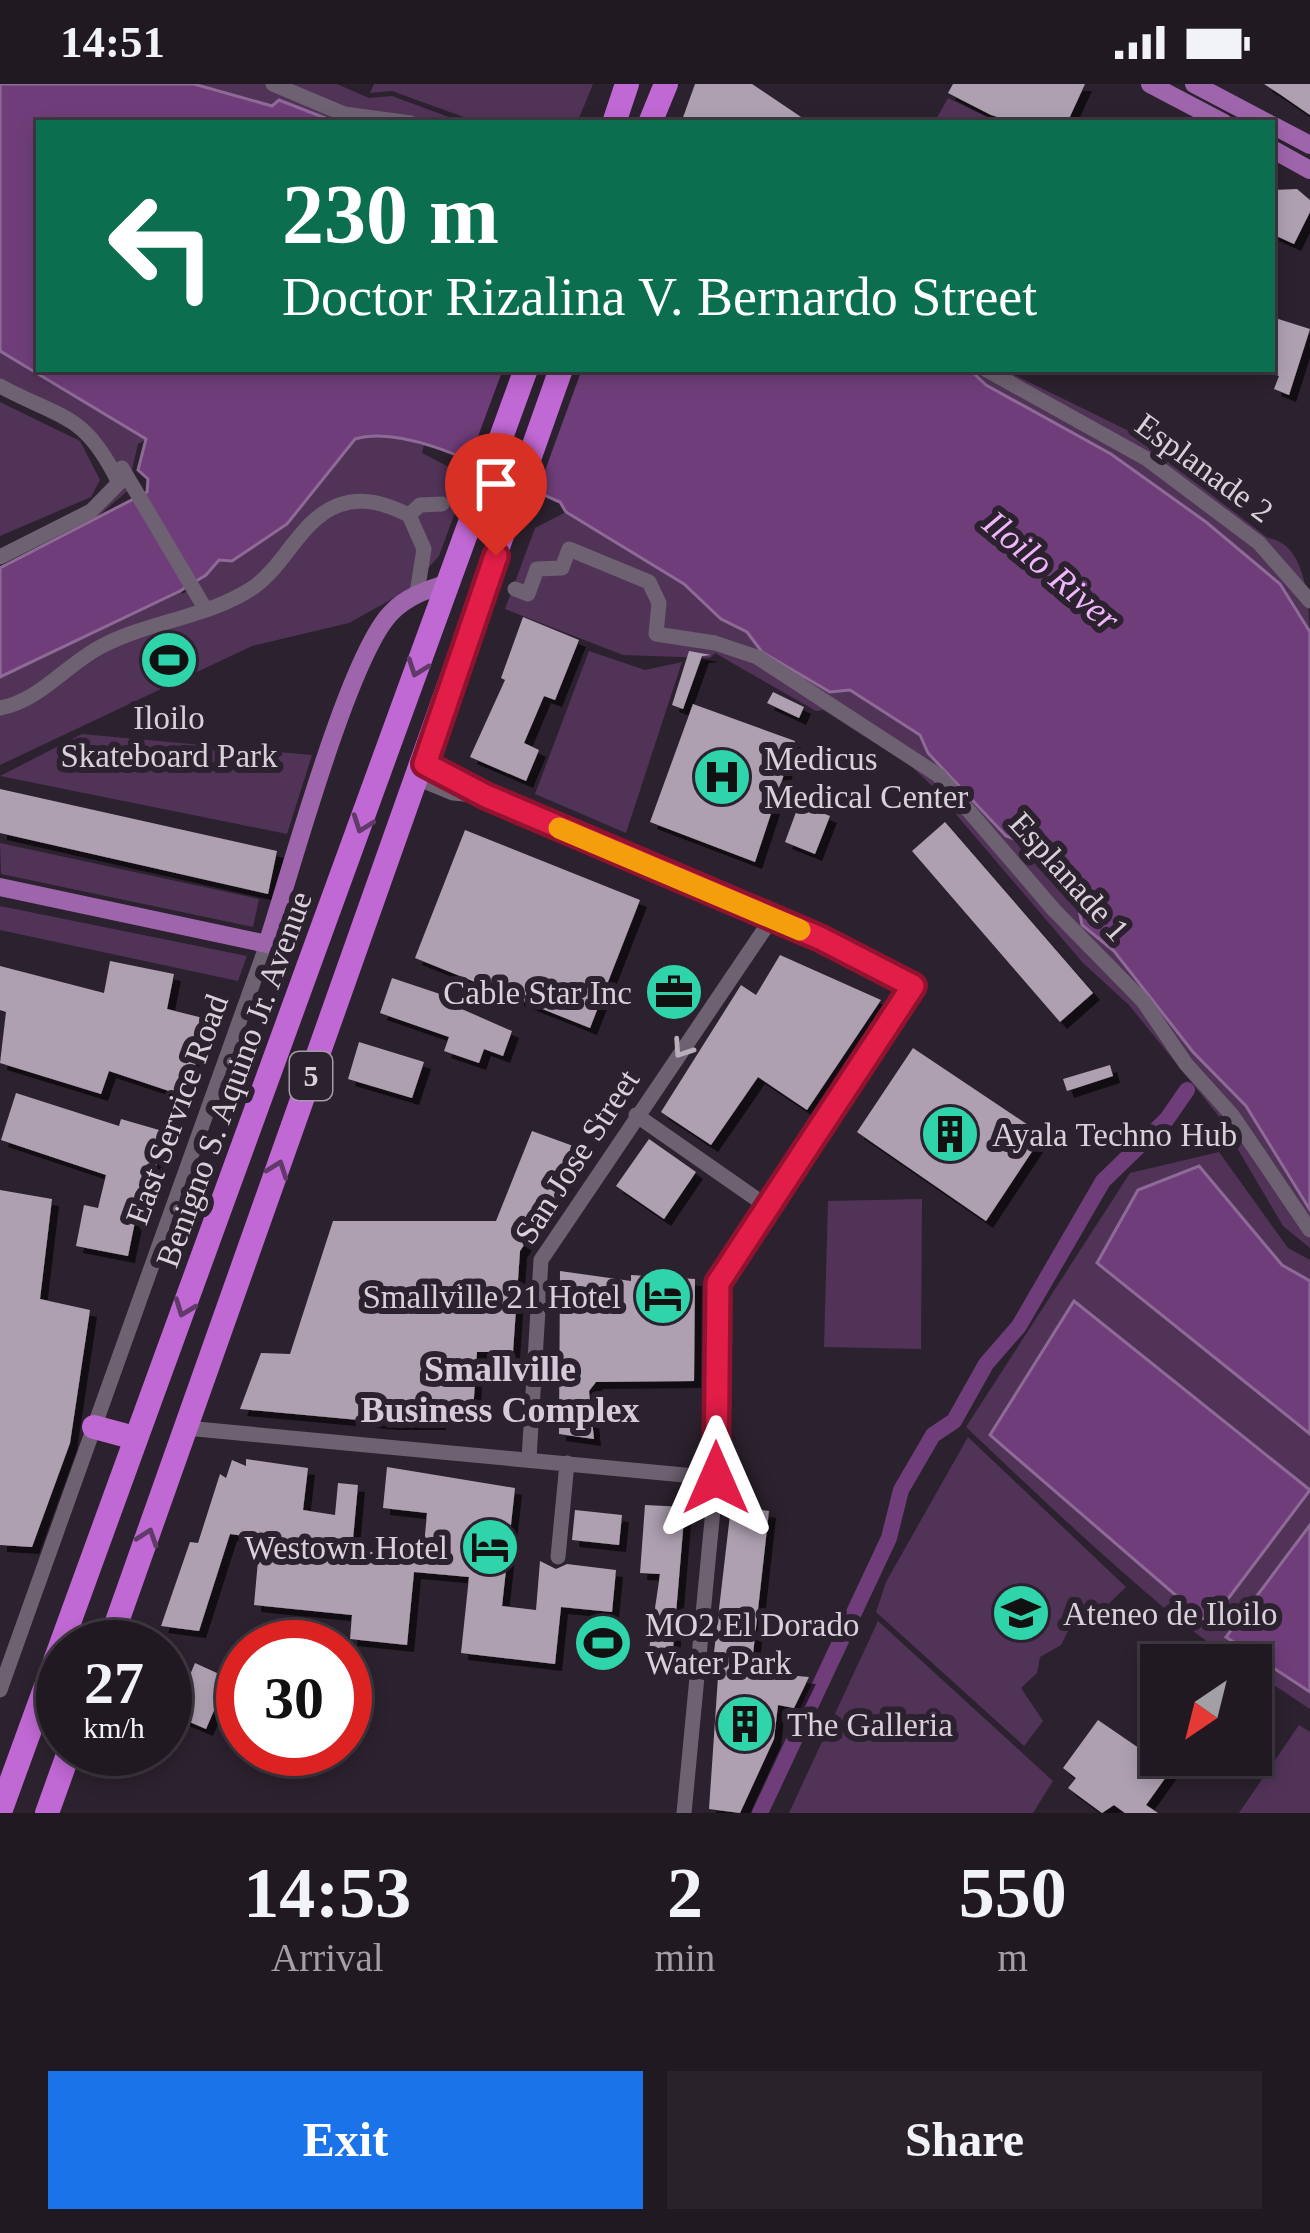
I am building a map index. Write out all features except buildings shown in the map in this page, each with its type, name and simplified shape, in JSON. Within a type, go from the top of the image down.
[{"type":"highway","points":[[621,120],[627,84]]},
{"type":"highway","points":[[651,120],[666,84]]},
{"type":"highway","name":"Benigno S. Aquino Jr. Avenue","points":[[0,1812],[525,372]]},
{"type":"highway","name":"5","points":[[118,1620],[560,372]]},
{"type":"highway","points":[[209,1242],[246,1256]]},
{"type":"highway","points":[[94,1427],[135,1438]]},
{"type":"highway","points":[[47,1813],[60,1776]]},
{"type":"main road","points":[[1150,84],[1218,120]]},
{"type":"main road","points":[[1194,84],[1262,120]]},
{"type":"main road","points":[[1275,127],[1310,145]]},
{"type":"main road","points":[[1275,151],[1310,170]]},
{"type":"main road","points":[[416,593],[448,583]]},
{"type":"main road","name":"East Service Road","points":[[267,944],[363,661],[392,612],[416,593]]},
{"type":"main road","points":[[0,887],[267,944]]},
{"type":"street","points":[[273,84],[344,113],[391,120]]},
{"type":"street","name":"Esplanade 2","points":[[990,372],[1147,459],[1259,543],[1310,601]]},
{"type":"street","points":[[0,386],[52,407],[92,434],[119,483],[108,499],[0,556]]},
{"type":"street","points":[[101,448],[110,444],[206,610]]},
{"type":"street","points":[[0,708],[24,703],[69,665],[111,641],[206,610],[263,580],[327,511],[370,500],[409,515],[424,549],[416,593]]},
{"type":"street","points":[[409,515],[416,507],[442,503]]},
{"type":"street","name":"Esplanade 1","points":[[515,590],[528,593],[537,569],[562,568],[569,549],[644,579],[658,598],[656,634],[716,643],[757,657],[919,758],[1143,1001],[1186,1064],[1232,1115],[1277,1189],[1310,1230]]},
{"type":"street","points":[[422,772],[453,793],[486,796],[772,918],[907,980],[912,994],[718,1283],[716,1478],[683,1813]]},
{"type":"street","name":"San Jose Street","points":[[529,1459],[538,1269],[636,1115],[772,918]]},
{"type":"street","name":"East Service Road","points":[[0,1690],[267,944]]},
{"type":"street","points":[[636,1115],[768,1207]]},
{"type":"street","points":[[186,1428],[716,1478]]},
{"type":"street","points":[[558,1557],[567,1463]]},
{"type":"shaded area","points":[[194,84],[337,84],[369,98],[392,96],[457,120],[330,120],[279,100],[272,107]]},
{"type":"shaded area","points":[[374,84],[593,84],[578,120],[472,120],[392,91],[370,93]]},
{"type":"shaded area","points":[[948,98],[987,117],[986,120],[936,120]]},
{"type":"shaded area","points":[[0,306],[36,364],[36,372],[45,372],[162,431],[138,444],[131,474],[138,482],[97,517],[0,549],[87,505],[110,480],[87,438],[0,393]]},
{"type":"shaded area","points":[[940,372],[1008,372],[1127,430],[1268,538],[1282,543],[1300,567],[1305,584],[1310,653]]},
{"type":"shaded area","points":[[0,402],[80,441],[100,480],[91,497],[0,536]]},
{"type":"shaded area","points":[[383,433],[424,445],[422,453],[468,477],[439,556],[410,589],[349,623],[252,646],[0,765],[0,650],[178,583],[182,594],[199,585],[194,562],[318,456],[340,456],[355,439]]},
{"type":"shaded area","points":[[566,512],[894,699],[1232,1073],[1310,1195],[1310,1248],[1283,1226],[1217,1114],[1129,1005],[1083,963],[912,767],[823,710],[816,711],[715,653],[710,658],[623,655],[505,609],[535,528]]},
{"type":"shaded area","points":[[589,651],[645,670],[682,662],[626,833],[535,794]]},
{"type":"shaded area","points":[[82,734],[312,755],[287,834],[0,776]]},
{"type":"shaded area","points":[[0,843],[259,899],[253,927],[1,874]]},
{"type":"shaded area","points":[[0,906],[247,956],[238,981],[0,930]]},
{"type":"shaded area","points":[[1219,1152],[1288,1248],[1310,1260],[1310,1709],[1272,1684],[1272,1644],[1212,1644],[1154,1599],[966,1427],[1130,1173]]},
{"type":"shaded area","points":[[922,1199],[921,1349],[824,1347],[828,1201]]},
{"type":"shaded area","points":[[968,1437],[1126,1587],[1091,1621],[1068,1631],[1061,1645],[1040,1657],[1037,1673],[1021,1688],[1043,1721],[1024,1746],[876,1612],[886,1582]]},
{"type":"shaded area","points":[[878,1621],[1053,1781],[1033,1813],[789,1813]]},
{"type":"shaded area","points":[[1299,1725],[1310,1732],[1310,1813],[1239,1813],[1264,1776],[1272,1776],[1272,1765]]},
{"type":"water","name":"Iloilo River","points":[[0,84],[194,84],[272,106],[279,100],[330,120],[36,120],[36,372],[972,372],[986,385],[1111,454],[1206,522],[1280,584],[1310,632],[1310,1210],[1246,1106],[1193,1052],[1114,951],[1082,925],[1079,909],[1020,841],[1006,836],[928,753],[920,735],[850,690],[830,692],[762,652],[747,632],[721,619],[684,584],[566,512],[560,502],[459,456],[403,439],[355,439],[287,524],[232,561],[219,560],[206,575],[180,591],[0,677],[0,568],[147,492],[148,479],[138,470],[146,439],[0,351]]},
{"type":"water","points":[[1199,1166],[1282,1265],[1310,1281],[1310,1434],[1097,1263],[1138,1190]]},
{"type":"water","points":[[1074,1301],[1310,1490],[1209,1624],[990,1435]]},
{"type":"water","points":[[1310,1525],[1310,1692],[1272,1667],[1272,1644],[1237,1644],[1226,1637]]},
{"type":"pier","points":[[502,372],[581,372],[535,498],[466,469]]},
{"type":"waterway","points":[[760,1813],[889,1538],[901,1490],[933,1435],[954,1421],[986,1364],[1019,1326],[1103,1181],[1167,1119],[1187,1090]]},
{"type":"slow traffic","points":[[559,828],[800,930]]},
{"type":"place","name":"Iloilo Skateboard Park","points":[[169,660]]},
{"type":"place","name":"Medicus Medical Center","points":[[722,777]]},
{"type":"place","name":"Cable Star Inc","points":[[674,992]]},
{"type":"place","name":"Ayala Techno Hub","points":[[950,1134]]},
{"type":"place","name":"Smallville 21 Hotel","points":[[663,1296]]},
{"type":"place","name":"Westown Hotel","points":[[490,1547]]},
{"type":"place","name":"Ateneo de Iloilo","points":[[1021,1613]]},
{"type":"place","name":"MO2 El Dorado Water Park","points":[[603,1643]]},
{"type":"place","name":"The Galleria","points":[[745,1724]]},
{"type":"district","name":"Smallville Business Complex","points":[[500,1388]]},
{"type":"route","points":[[496,556],[425,764],[473,784],[486,796],[820,938],[913,986],[905,1005],[722,1273],[716,1293],[716,1478]]}]
